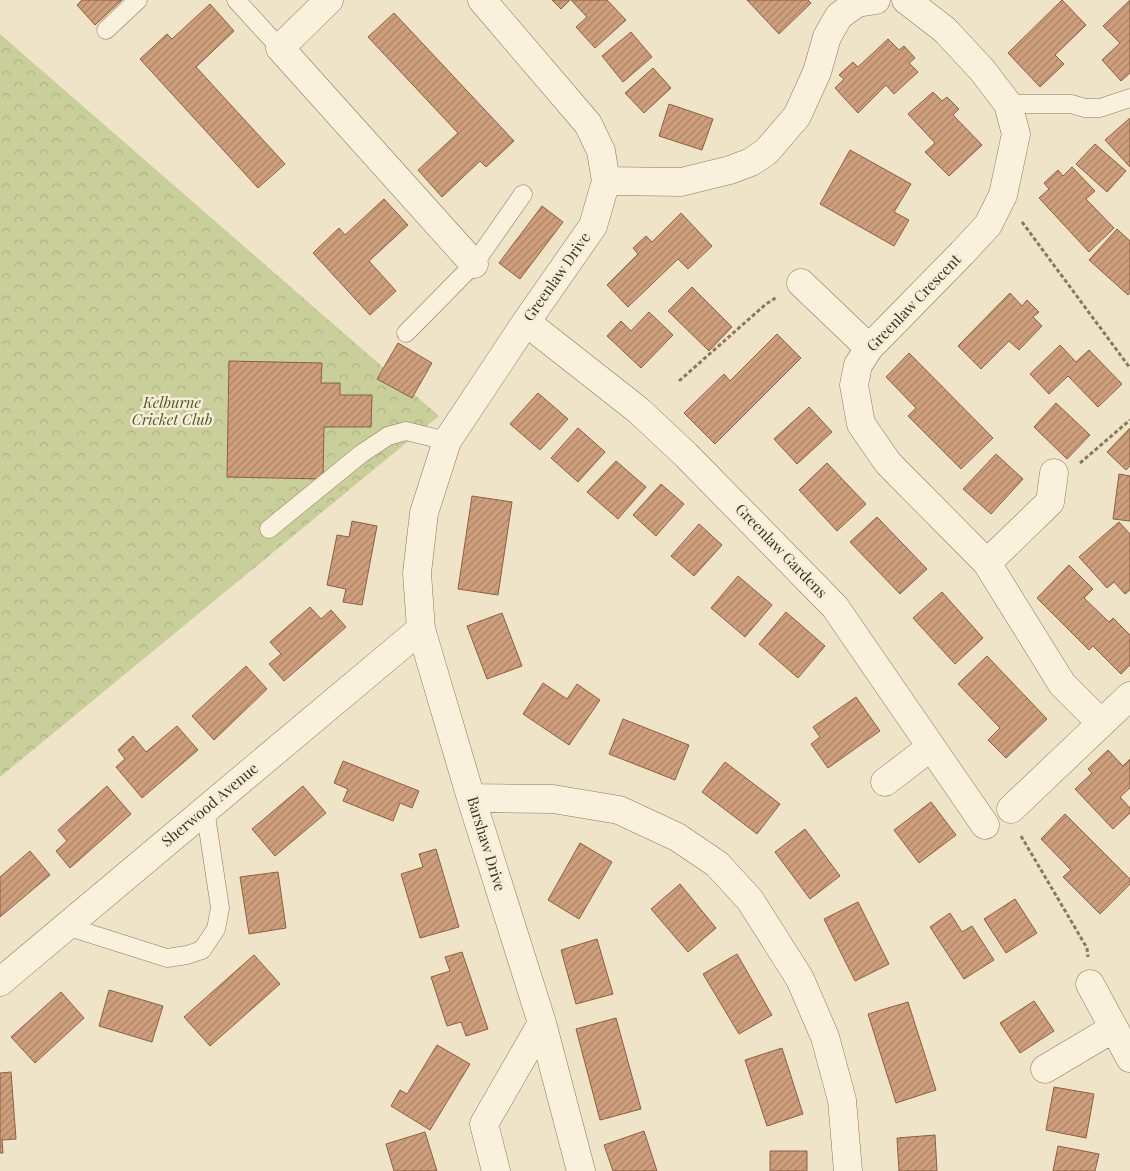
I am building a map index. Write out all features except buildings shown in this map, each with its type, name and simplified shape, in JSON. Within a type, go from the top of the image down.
[{"type":"street","points":[[328,0],[280,48],[474,264]]},
{"type":"street","name":"Greenlaw Drive","points":[[424,513],[447,441],[593,226],[606,181],[601,151],[588,124],[482,0]]},
{"type":"street","points":[[606,181],[681,182],[730,170],[751,162],[766,152],[798,116],[816,72],[827,37],[839,16],[857,3],[876,0]]},
{"type":"street","name":"Greenlaw Crescent","points":[[907,0],[945,30],[982,70],[1008,104],[1016,134],[1002,195],[988,224],[869,348],[858,365],[854,385],[861,424],[888,463],[987,563],[1062,684],[1101,723]]},
{"type":"street","points":[[801,283],[869,348]]},
{"type":"street","name":"Greenlaw Gardens","points":[[526,322],[638,410],[686,455],[835,607],[985,825]]},
{"type":"street","points":[[987,563],[1050,502],[1054,473]]},
{"type":"street","name":"Barshaw Drive","points":[[424,513],[417,573],[421,629],[471,798],[542,1023],[581,1171]]},
{"type":"street","name":"Sherwood Avenue","points":[[0,982],[421,629]]},
{"type":"street","points":[[1012,809],[1130,696]]},
{"type":"street","points":[[885,782],[931,747]]},
{"type":"street","points":[[471,798],[552,799],[619,810],[677,837],[717,864],[750,900],[800,979],[818,1020],[825,1037],[842,1100],[848,1171]]},
{"type":"street","points":[[1090,984],[1130,1058]]},
{"type":"street","points":[[496,1171],[484,1124],[542,1023]]},
{"type":"street","points":[[1045,1069],[1114,1028]]},
{"type":"lane","points":[[106,30],[138,0]]},
{"type":"lane","points":[[236,0],[280,48]]},
{"type":"lane","points":[[1008,104],[1071,104],[1085,108],[1100,108],[1130,98]]},
{"type":"lane","points":[[406,333],[474,264],[523,194]]},
{"type":"lane","points":[[269,529],[361,454],[388,436],[406,431],[447,441]]},
{"type":"lane","points":[[66,926],[167,958],[187,955],[202,950],[216,929],[220,908],[205,809]]},
{"type":"path","points":[[1002,195],[1130,368]]},
{"type":"path","points":[[679,382],[766,304],[801,283]]},
{"type":"path","points":[[1054,473],[1082,462],[1130,420]]},
{"type":"path","points":[[985,825],[1015,824],[1087,948],[1090,984]]},
{"type":"green space","name":"Kelburne Cricket Club","points":[[0,34],[439,416],[0,777]]}]
